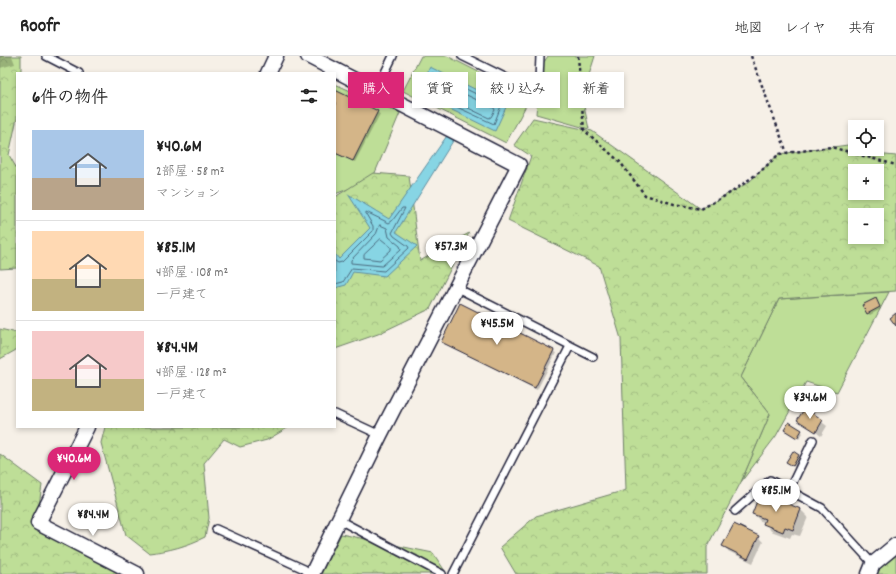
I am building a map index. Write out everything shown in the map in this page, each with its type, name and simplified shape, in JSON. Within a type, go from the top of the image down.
[{"type":"street","points":[[268,72],[276,56]]},
{"type":"street","points":[[308,56],[348,77]]},
{"type":"street","points":[[311,574],[380,435],[519,165],[404,105]]},
{"type":"street","points":[[86,428],[38,523],[137,574]]},
{"type":"street","points":[[871,569],[896,545]]},
{"type":"lane","points":[[46,56],[77,72]]},
{"type":"lane","points":[[385,72],[393,56]]},
{"type":"lane","points":[[462,56],[529,89],[539,80],[540,56]]},
{"type":"lane","points":[[457,288],[593,357]]},
{"type":"lane","points":[[453,574],[570,346]]},
{"type":"lane","points":[[336,414],[380,435]]},
{"type":"lane","points":[[789,490],[813,440]]},
{"type":"lane","points":[[735,511],[770,480],[822,508],[871,569]]},
{"type":"lane","points":[[339,520],[442,574]]},
{"type":"lane","points":[[216,529],[304,569],[311,574]]},
{"type":"path","points":[[578,56],[584,130],[620,162],[644,195],[674,204],[701,209],[732,192],[761,171],[779,154],[831,147],[896,165]]},
{"type":"path","points":[[751,56],[787,153]]},
{"type":"green space","points":[[0,56],[21,56],[21,72],[16,72],[16,123],[9,155],[16,167],[16,268],[0,269]]},
{"type":"green space","points":[[421,56],[447,56],[479,72],[476,72],[476,108],[525,108],[506,143],[437,108],[468,108],[468,72],[413,72]]},
{"type":"green space","points":[[548,56],[595,56],[590,72],[568,72],[568,108],[584,108],[589,129],[536,114],[537,108],[560,108],[560,72],[540,72],[540,68]]},
{"type":"green space","points":[[412,74],[412,96],[404,92]]},
{"type":"green space","points":[[336,84],[348,90],[348,108],[389,108],[400,113],[372,180],[336,194]]},
{"type":"green space","points":[[533,118],[592,131],[701,209],[749,182],[779,154],[848,145],[848,156],[896,156],[896,291],[779,299],[741,377],[770,414],[741,482],[707,547],[707,574],[516,574],[500,547],[536,516],[626,490],[621,339],[599,266],[508,221],[531,156],[514,145]]},
{"type":"green space","points":[[373,173],[409,176],[420,261],[469,233],[430,309],[378,334],[336,349],[336,196]]},
{"type":"green space","points":[[889,292],[837,392],[806,382],[776,436],[741,482],[770,414],[741,377],[779,299]]},
{"type":"green space","points":[[0,329],[16,333],[16,350],[0,359]]},
{"type":"green space","points":[[105,428],[287,428],[267,440],[240,447],[224,439],[204,463],[209,518],[205,537],[178,548],[149,553],[126,535],[101,443]]},
{"type":"green space","points":[[0,454],[42,485],[36,526],[130,574],[0,574]]},
{"type":"green space","points":[[341,534],[433,553],[447,574],[321,574]]},
{"type":"green space","points":[[896,545],[896,574],[869,574]]},
{"type":"water","points":[[430,67],[440,72],[428,72]]},
{"type":"water","points":[[468,86],[476,90],[476,108],[506,108],[495,131],[448,108],[468,108]]},
{"type":"water","points":[[451,130],[458,133],[396,232],[417,246],[385,276],[353,272],[346,285],[336,288],[336,255],[339,259],[370,228],[348,194],[389,219]]},
{"type":"building","points":[[336,90],[348,96],[348,108],[372,108],[378,111],[353,161],[336,153]]},
{"type":"building","points":[[876,298],[880,307],[867,314],[862,305]]},
{"type":"building","points":[[460,303],[554,350],[535,388],[441,342]]},
{"type":"building","points":[[896,313],[896,326],[890,318]]},
{"type":"building","points":[[805,408],[823,420],[816,432],[797,420]]},
{"type":"building","points":[[789,422],[802,430],[797,438],[784,430]]},
{"type":"building","points":[[793,451],[799,455],[793,466],[786,462]]},
{"type":"building","points":[[760,493],[801,509],[793,530],[785,527],[783,532],[763,524],[765,519],[752,514]]},
{"type":"building","points":[[734,524],[759,536],[748,559],[722,546]]}]
